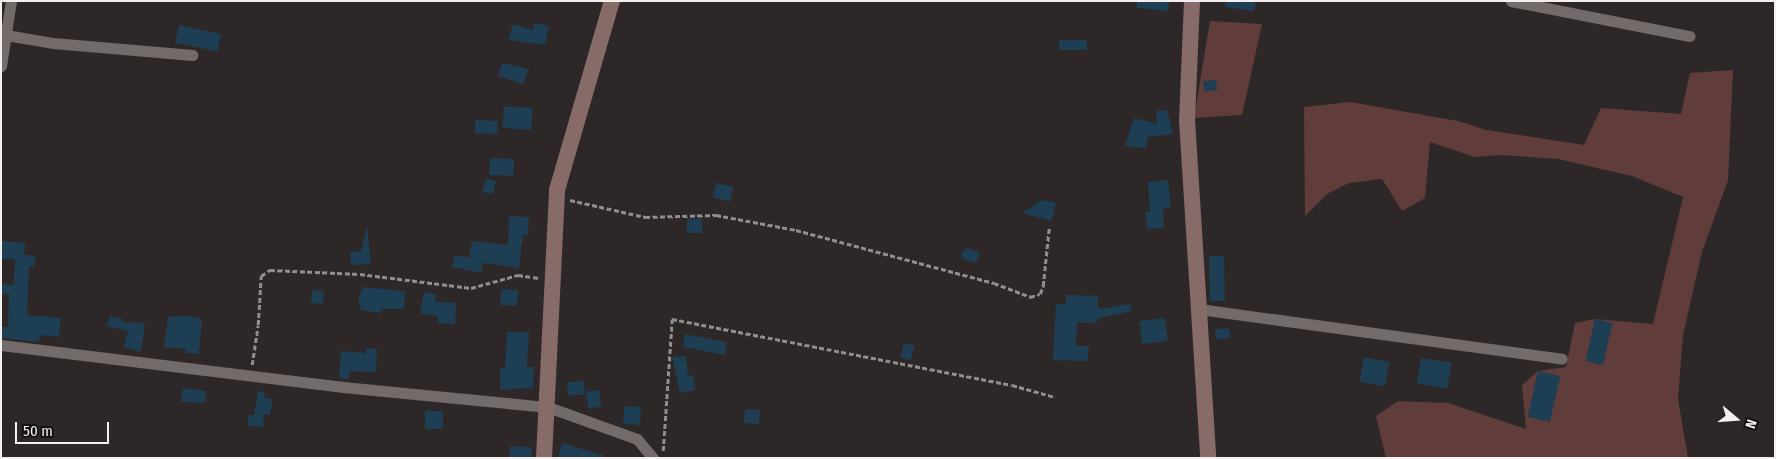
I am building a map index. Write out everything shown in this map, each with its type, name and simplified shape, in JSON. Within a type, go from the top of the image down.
[{"type":"street","points":[[1,66],[11,1]]},
{"type":"street","points":[[544,458],[557,197],[612,1]]},
{"type":"street","points":[[1192,1],[1187,120],[1208,458]]},
{"type":"street","points":[[1511,1],[1690,36]]},
{"type":"street","points":[[6,35],[54,43],[192,55]]},
{"type":"street","points":[[1199,309],[1562,359]]},
{"type":"street","points":[[1,345],[250,376],[548,407],[637,439],[653,458]]},
{"type":"path","points":[[557,197],[645,216],[716,215],[796,230],[994,283],[1030,297],[1040,294],[1043,286],[1049,228]]},
{"type":"path","points":[[250,376],[258,325],[261,276],[270,270],[360,274],[471,288],[518,276],[553,280]]},
{"type":"path","points":[[663,458],[672,319],[1012,385],[1055,397]]},
{"type":"shaded area","points":[[1210,21],[1262,24],[1242,115],[1194,118]]},
{"type":"shaded area","points":[[1733,70],[1728,180],[1702,252],[1683,335],[1678,399],[1688,458],[1386,458],[1376,416],[1398,401],[1448,403],[1526,429],[1522,385],[1538,371],[1566,367],[1575,323],[1595,319],[1653,324],[1683,197],[1632,176],[1558,159],[1502,155],[1475,157],[1430,142],[1425,198],[1402,211],[1382,179],[1349,183],[1327,194],[1305,216],[1304,107],[1350,102],[1458,121],[1486,130],[1584,145],[1601,108],[1681,114],[1690,73]]},
{"type":"building","points":[[1137,1],[1169,1],[1168,11],[1137,8]]},
{"type":"building","points":[[1226,1],[1256,1],[1254,11],[1225,7]]},
{"type":"building","points":[[534,23],[549,26],[545,45],[508,40],[513,24],[533,30]]},
{"type":"building","points":[[179,25],[221,34],[217,52],[175,43]]},
{"type":"building","points":[[1059,40],[1087,40],[1087,50],[1059,50]]},
{"type":"building","points":[[502,63],[529,69],[523,84],[498,76]]},
{"type":"building","points":[[1216,80],[1217,90],[1204,91],[1203,81]]},
{"type":"building","points":[[504,106],[533,108],[531,130],[502,128]]},
{"type":"building","points":[[1167,110],[1173,134],[1148,137],[1146,148],[1125,146],[1134,118],[1157,124],[1156,111]]},
{"type":"building","points":[[475,120],[498,121],[498,134],[475,133]]},
{"type":"building","points":[[490,158],[514,159],[513,176],[489,175]]},
{"type":"building","points":[[486,178],[496,181],[493,194],[482,192]]},
{"type":"building","points":[[1168,180],[1171,207],[1163,208],[1164,228],[1147,229],[1145,212],[1150,212],[1148,182]]},
{"type":"building","points":[[716,183],[734,187],[730,202],[713,198]]},
{"type":"building","points":[[1042,200],[1056,203],[1051,221],[1022,213]]},
{"type":"building","points":[[509,216],[529,217],[528,235],[523,235],[519,268],[483,263],[481,273],[452,267],[455,255],[469,258],[472,241],[508,245]]},
{"type":"building","points":[[687,219],[702,219],[702,233],[687,233]]},
{"type":"building","points":[[367,225],[371,264],[351,265],[350,252],[361,251]]},
{"type":"building","points":[[1,241],[25,243],[24,254],[36,257],[34,267],[29,266],[27,315],[61,318],[59,337],[40,335],[39,342],[1,338],[1,327],[8,327],[9,294],[1,294],[1,284],[14,285],[15,259],[1,259]]},
{"type":"building","points":[[966,248],[980,252],[976,263],[963,259],[961,254]]},
{"type":"building","points":[[1209,256],[1224,256],[1225,301],[1210,301]]},
{"type":"building","points":[[363,287],[405,291],[404,309],[381,309],[381,313],[361,310],[358,300]]},
{"type":"building","points":[[501,289],[518,290],[517,306],[500,305]]},
{"type":"building","points":[[312,290],[324,291],[323,304],[311,303]]},
{"type":"building","points":[[424,292],[436,294],[435,302],[456,303],[455,324],[437,323],[438,316],[420,313]]},
{"type":"building","points":[[1066,295],[1098,296],[1098,309],[1130,304],[1132,311],[1097,319],[1097,323],[1077,322],[1076,346],[1089,346],[1088,361],[1053,360],[1056,304],[1066,304]]},
{"type":"building","points":[[110,316],[123,319],[122,322],[145,323],[141,352],[124,347],[128,331],[106,326]]},
{"type":"building","points":[[188,316],[202,319],[199,354],[185,353],[186,349],[164,347],[168,317]]},
{"type":"building","points":[[1165,318],[1168,341],[1142,344],[1139,321]]},
{"type":"building","points":[[1595,319],[1613,323],[1603,365],[1585,361]]},
{"type":"building","points":[[1229,328],[1230,338],[1216,339],[1215,329]]},
{"type":"building","points":[[507,332],[529,332],[527,367],[534,367],[533,388],[500,390],[500,368],[505,368]]},
{"type":"building","points":[[685,334],[727,342],[725,355],[683,347]]},
{"type":"building","points":[[904,343],[915,346],[911,360],[900,357]]},
{"type":"building","points":[[366,348],[377,349],[376,372],[350,371],[349,379],[339,378],[341,351],[366,353]]},
{"type":"building","points":[[686,356],[688,376],[693,375],[695,390],[680,393],[672,357]]},
{"type":"building","points":[[1364,357],[1390,362],[1385,387],[1359,382]]},
{"type":"building","points":[[1421,358],[1452,363],[1448,389],[1417,384]]},
{"type":"building","points":[[1538,371],[1560,376],[1550,422],[1527,417]]},
{"type":"building","points":[[584,381],[585,394],[568,395],[567,382]]},
{"type":"building","points":[[183,388],[206,391],[205,403],[181,402]]},
{"type":"building","points":[[599,390],[601,407],[588,408],[586,392]]},
{"type":"building","points":[[258,391],[265,392],[264,398],[273,399],[270,415],[264,414],[263,427],[248,426],[248,415],[254,415]]},
{"type":"building","points":[[624,406],[641,407],[640,425],[623,424]]},
{"type":"building","points":[[745,409],[760,410],[759,424],[744,423]]},
{"type":"building","points":[[425,411],[443,411],[443,429],[425,429]]},
{"type":"building","points":[[562,443],[603,455],[603,458],[558,458]]},
{"type":"building","points":[[510,446],[532,447],[531,458],[509,458]]}]
